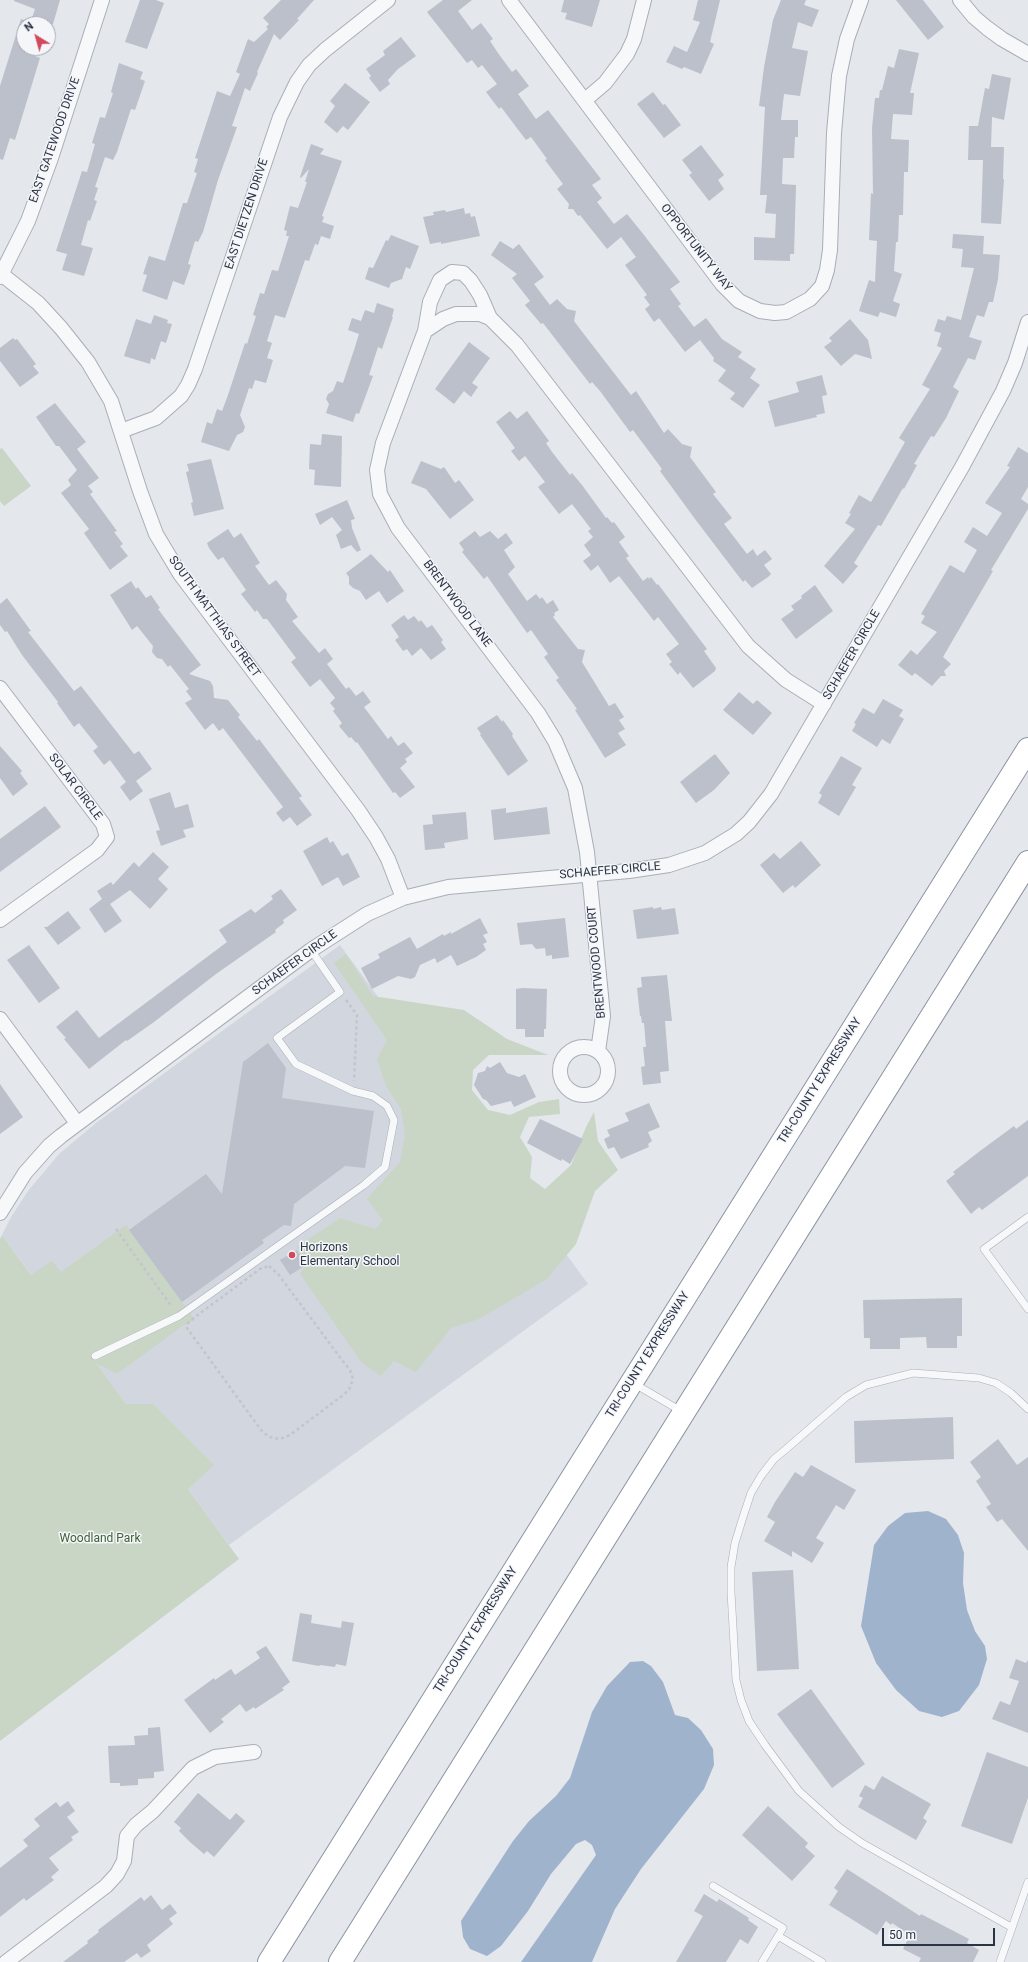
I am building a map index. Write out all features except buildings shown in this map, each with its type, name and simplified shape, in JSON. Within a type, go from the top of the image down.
[{"type":"highway","name":"TRI-COUNTY EXPRESSWAY","points":[[269,1962],[1028,749]]},
{"type":"highway","points":[[340,1962],[1028,862]]},
{"type":"street","name":"EAST GATEWOOD DRIVE","points":[[1,275],[28,221],[51,158],[102,0]]},
{"type":"street","name":"EAST DIETZEN DRIVE","points":[[121,431],[156,418],[181,396],[188,385],[195,369],[280,117],[297,82],[309,65],[325,50],[388,0]]},
{"type":"street","name":"OPPORTUNITY WAY","points":[[509,0],[731,293],[739,301],[760,311],[775,313],[786,312],[810,299],[822,286],[827,270],[830,250],[834,133],[839,76],[847,39],[861,0]]},
{"type":"street","points":[[584,100],[605,83],[627,54],[634,39],[644,0]]},
{"type":"street","points":[[960,0],[974,17],[987,28],[1002,39],[1028,54]]},
{"type":"street","name":"BRENTWOOD LANE","points":[[589,873],[584,828],[576,788],[555,741],[538,713],[398,528],[380,494],[377,470],[383,443],[425,331],[430,302],[440,280],[452,272],[464,273],[480,295],[490,318],[517,345],[748,646],[786,680],[824,704]]},
{"type":"street","name":"SOUTH MATTHIAS STREET","points":[[1,275],[38,303],[62,328],[88,362],[112,401],[156,534],[180,574],[362,816],[388,859],[404,898]]},
{"type":"street","points":[[425,331],[443,318],[456,314],[480,314],[490,318]]},
{"type":"street","name":"SCHAEFER CIRCLE","points":[[0,1213],[32,1164],[49,1146],[77,1123],[311,950],[367,914],[404,898],[427,891],[469,884],[589,873],[629,871],[669,865],[705,853],[736,834],[749,822],[771,794],[962,467],[1003,391],[1028,322]]},
{"type":"street","name":"SOLAR CIRCLE","points":[[0,688],[103,824],[107,837],[97,850],[0,920]]},
{"type":"street","name":"BRENTWOOD COURT","points":[[589,873],[603,1016],[598,1051]]},
{"type":"street","points":[[0,1019],[77,1123]]},
{"type":"street","points":[[6,1962],[106,1886],[124,1861],[127,1836],[136,1825],[153,1811],[193,1768],[214,1757],[254,1752]]},
{"type":"lane","points":[[95,1356],[179,1316],[364,1185],[385,1167],[394,1120],[388,1106],[373,1096],[353,1092],[296,1064],[277,1038],[340,992],[311,950]]},
{"type":"lane","points":[[1028,1217],[984,1249],[1028,1309]]},
{"type":"lane","points":[[1011,1927],[862,1842],[839,1827],[799,1791],[749,1721],[741,1700],[736,1680],[731,1580],[735,1543],[751,1493],[761,1476],[774,1459],[846,1397],[866,1385],[913,1373],[979,1378],[996,1383],[1011,1393],[1028,1409]]},
{"type":"lane","points":[[631,1382],[683,1413]]},
{"type":"lane","points":[[1000,1962],[1028,1882]]},
{"type":"lane","points":[[714,1886],[783,1928],[762,1962]]},
{"type":"lane","points":[[778,1936],[822,1962]]},
{"type":"path","points":[[340,992],[357,1015],[353,1092]]},
{"type":"path","points":[[116,1229],[179,1316],[188,1323]]},
{"type":"path","points":[[269,1266],[278,1274],[350,1370],[352,1384],[349,1390],[342,1396],[290,1435],[280,1439],[269,1437],[261,1430],[188,1330],[188,1323],[260,1269],[269,1266]]},
{"type":"shaded area","name":"Horizons Elementary School","points":[[340,945],[588,1284],[229,1545],[2,1235],[11,1217],[28,1191],[59,1154],[96,1123]]},
{"type":"green space","points":[[2,448],[31,486],[4,506],[0,501],[0,449]]},
{"type":"green space","points":[[346,954],[373,996],[464,1010],[507,1039],[548,1055],[489,1055],[473,1070],[472,1090],[488,1110],[510,1115],[539,1102],[559,1099],[560,1114],[529,1117],[520,1137],[532,1157],[530,1178],[545,1189],[571,1165],[586,1127],[594,1112],[598,1141],[618,1170],[595,1191],[576,1244],[547,1279],[479,1319],[451,1328],[416,1372],[394,1361],[381,1376],[362,1363],[300,1274],[306,1264],[297,1247],[340,1218],[376,1229],[383,1220],[367,1199],[400,1162],[405,1134],[401,1109],[386,1086],[377,1059],[387,1040],[334,963]]},
{"type":"green space","name":"Woodland Park","points":[[126,1225],[195,1320],[181,1327],[117,1374],[96,1363],[126,1404],[153,1404],[214,1465],[188,1489],[239,1559],[0,1741],[0,1239],[2,1235],[31,1275],[52,1261],[61,1272]]},
{"type":"water","points":[[928,1511],[946,1519],[958,1535],[964,1553],[963,1583],[967,1610],[975,1631],[985,1646],[987,1659],[979,1685],[959,1711],[942,1717],[919,1711],[896,1690],[876,1663],[861,1626],[874,1545],[888,1526],[905,1513]]},
{"type":"water","points":[[643,1661],[651,1666],[663,1682],[675,1715],[688,1718],[701,1730],[713,1749],[714,1765],[704,1789],[641,1869],[615,1909],[592,1962],[521,1962],[596,1855],[592,1845],[585,1840],[576,1844],[551,1874],[528,1911],[501,1946],[487,1956],[470,1949],[463,1937],[461,1921],[513,1841],[529,1821],[556,1796],[570,1778],[592,1712],[607,1686],[630,1662]]},
{"type":"place","name":"Horizons Elementary School","points":[[292,1255]]}]
